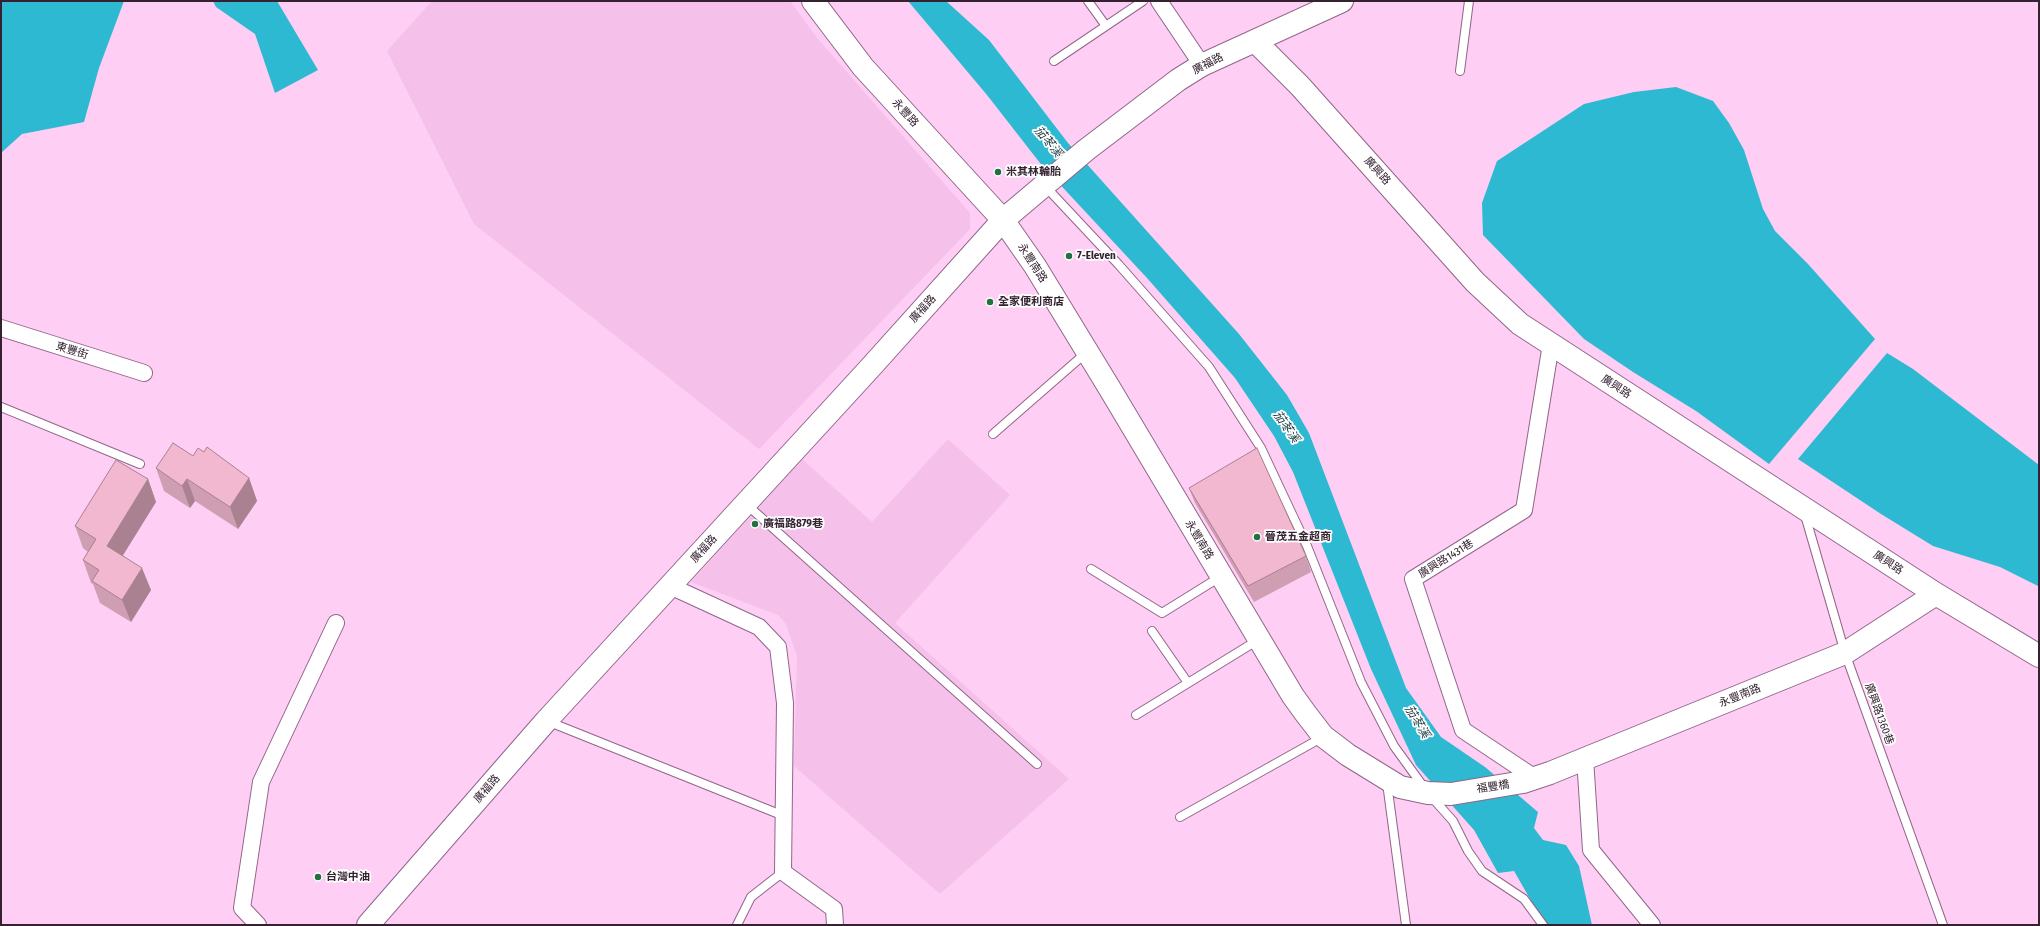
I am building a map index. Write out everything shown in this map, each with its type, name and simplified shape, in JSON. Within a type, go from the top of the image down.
[{"type":"street","name":"永豐路","points":[[813,1],[863,67],[1003,220]]},
{"type":"street","points":[[1159,1],[1202,65]]},
{"type":"street","name":"廣福路","points":[[368,925],[546,721],[746,504],[1003,220],[1086,150],[1178,80],[1202,65],[1256,42],[1342,1]]},
{"type":"street","name":"廣興路","points":[[1256,42],[1306,92],[1475,282],[1520,324],[1936,594],[2039,656]]},
{"type":"street","name":"永豐南路","points":[[1003,220],[1035,266],[1293,696],[1324,736],[1348,754],[1400,787],[1451,794]]},
{"type":"street","name":"東豐街","points":[[1,328],[144,373]]},
{"type":"street","name":"廣興路1431巷","points":[[1535,778],[1463,730],[1413,579],[1524,510],[1551,344]]},
{"type":"street","points":[[670,586],[759,627],[778,647],[785,704],[783,872],[834,909],[835,925]]},
{"type":"street","name":"永豐南路","points":[[1535,778],[1845,653],[1936,594]]},
{"type":"street","points":[[258,925],[242,908],[261,782],[336,623]]},
{"type":"street","points":[[1585,758],[1591,850],[1652,925]]},
{"type":"street","name":"福豐橋","points":[[1451,794],[1523,782],[1535,778]]},
{"type":"lane","points":[[1088,1],[1106,26]]},
{"type":"lane","points":[[1054,61],[1143,1]]},
{"type":"lane","points":[[1460,71],[1469,1]]},
{"type":"lane","points":[[1047,183],[1209,367],[1262,448],[1307,546],[1361,682],[1394,746],[1428,792],[1453,821],[1468,851],[1482,871],[1524,899],[1542,925]]},
{"type":"lane","points":[[993,434],[1087,352]]},
{"type":"lane","points":[[1,407],[140,464]]},
{"type":"lane","points":[[746,504],[1037,764]]},
{"type":"lane","name":"廣興路1360巷","points":[[1803,508],[1845,653],[1943,925]]},
{"type":"lane","points":[[1090,569],[1162,613],[1221,577]]},
{"type":"lane","points":[[1152,631],[1188,683]]},
{"type":"lane","points":[[1136,715],[1259,640]]},
{"type":"lane","points":[[546,721],[784,816]]},
{"type":"lane","points":[[1180,818],[1324,736]]},
{"type":"lane","points":[[1386,778],[1406,925]]},
{"type":"lane","points":[[737,925],[751,898],[783,872]]},
{"type":"shaded area","points":[[432,1],[790,1],[818,39],[970,213],[970,229],[759,449],[474,224],[387,51]]},
{"type":"shaded area","points":[[948,439],[1010,495],[895,623],[1069,779],[940,894],[794,766],[797,656],[786,624],[778,615],[691,582],[802,459],[872,522]]},
{"type":"water","points":[[1,1],[124,1],[99,68],[84,122],[22,134],[1,153]]},
{"type":"water","points":[[213,1],[277,1],[318,70],[275,93],[255,34],[216,7]]},
{"type":"water","name":"茄苳溪","points":[[908,1],[946,1],[989,40],[1068,143],[1239,334],[1287,395],[1309,433],[1406,688],[1441,737],[1485,767],[1538,812],[1534,828],[1543,840],[1566,845],[1579,866],[1592,925],[1545,925],[1514,871],[1498,873],[1474,830],[1416,765],[1371,669],[1293,472],[1274,436],[1235,378],[1147,278],[1040,163],[987,95]]},
{"type":"water","points":[[1676,87],[1713,101],[1729,123],[1744,150],[1763,209],[1775,231],[1808,264],[1875,339],[1769,464],[1696,411],[1633,372],[1584,339],[1483,235],[1482,203],[1497,161],[1584,104],[1634,92]]},
{"type":"water","points":[[1887,353],[1913,369],[2039,465],[2038,586],[2000,567],[1933,546],[1881,514],[1798,459]]},
{"type":"building","points":[[173,443],[193,456],[198,448],[204,452],[207,447],[249,478],[230,507],[187,479],[182,486],[156,468]]},
{"type":"building","name":"晉茂五金超商","points":[[1257,448],[1306,556],[1248,586],[1189,488]]},
{"type":"building","points":[[116,460],[148,479],[107,546],[142,568],[122,600],[92,581],[99,570],[83,560],[96,539],[75,526]]},
{"type":"place","name":"米其林輪胎","points":[[998,172]]},
{"type":"place","name":"7-Eleven","points":[[1069,256]]},
{"type":"place","name":"全家便利商店","points":[[990,302]]},
{"type":"place","name":"廣福路879巷","points":[[755,524]]},
{"type":"place","name":"晉茂五金超商","points":[[1257,537]]},
{"type":"place","name":"台灣中油","points":[[318,877]]}]
